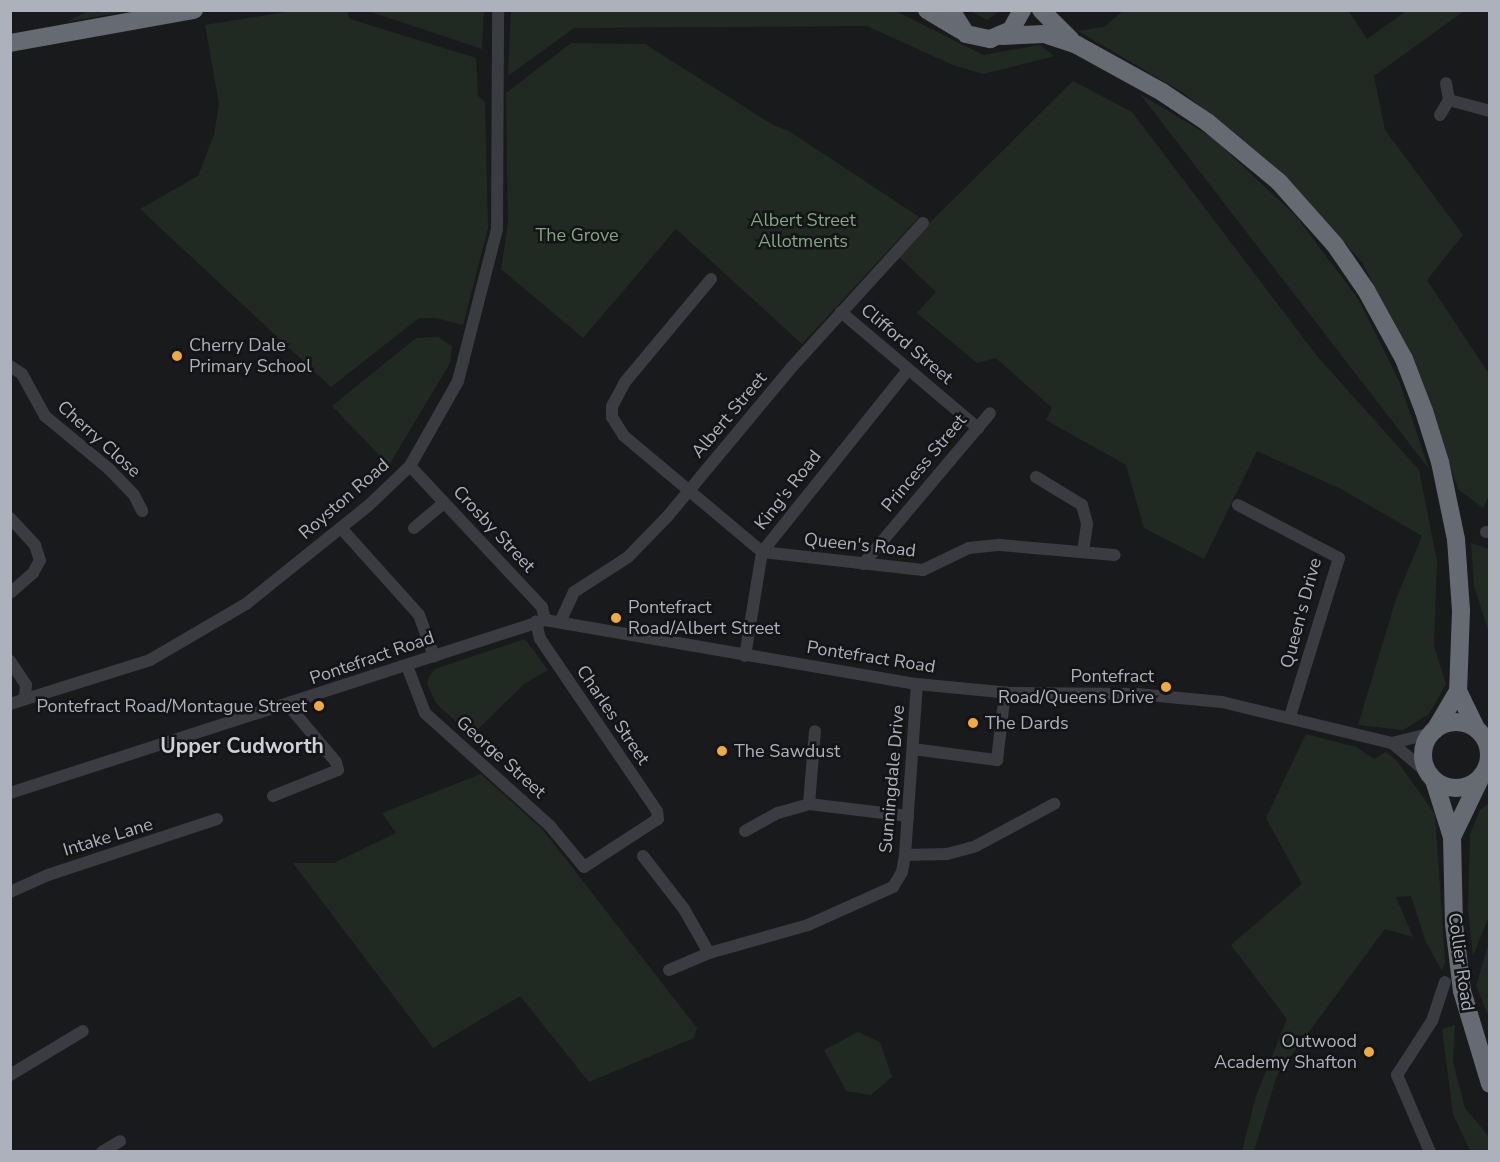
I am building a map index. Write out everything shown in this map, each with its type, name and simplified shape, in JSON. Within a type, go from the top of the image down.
[{"type":"highway","points":[[10,43],[194,10]]},
{"type":"highway","points":[[927,10],[966,34],[984,39],[1044,34],[1077,45],[1162,92],[1241,148],[1286,190],[1335,245],[1366,290],[1404,359],[1424,411],[1450,503],[1461,611],[1458,691],[1433,731],[1423,753],[1432,777],[1443,786],[1462,788],[1485,773],[1489,751],[1481,731],[1458,691]]},
{"type":"highway","points":[[951,10],[966,34]]},
{"type":"highway","points":[[1002,36],[1011,30],[1022,10]]},
{"type":"highway","points":[[1041,10],[1077,45]]},
{"type":"highway","points":[[1433,731],[1450,722],[1481,731]]},
{"type":"highway","name":"Collier Road","points":[[1452,837],[1485,773]]},
{"type":"highway","name":"Collier Road","points":[[1432,777],[1452,837],[1454,924],[1462,991],[1490,1084]]},
{"type":"street","name":"Royston Road","points":[[10,704],[25,697],[150,660],[246,604],[341,528],[410,466],[458,381],[497,229],[498,10]]},
{"type":"street","points":[[1440,115],[1449,100],[1446,83]]},
{"type":"street","points":[[1449,100],[1490,111]]},
{"type":"street","name":"Albert Street","points":[[560,622],[574,592],[636,550],[841,312],[923,223]]},
{"type":"street","points":[[711,279],[625,382],[612,406],[616,428],[688,492],[762,552]]},
{"type":"street","name":"Clifford Street","points":[[841,312],[978,428]]},
{"type":"street","name":"Cherry Close","points":[[10,366],[26,380],[45,416],[109,469],[134,495],[142,511]]},
{"type":"street","name":"King's Road","points":[[745,656],[762,552],[908,369]]},
{"type":"street","name":"Princess Street","points":[[863,564],[990,413]]},
{"type":"street","name":"Crosby Street","points":[[410,466],[542,607],[541,620]]},
{"type":"street","points":[[1036,477],[1082,505],[1088,524],[1083,552]]},
{"type":"street","points":[[414,528],[444,503]]},
{"type":"street","name":"Queen's Drive","points":[[1238,505],[1339,558],[1290,716]]},
{"type":"street","points":[[10,518],[35,545],[40,560],[33,573],[10,593]]},
{"type":"street","points":[[341,528],[419,615],[434,656]]},
{"type":"street","name":"Queen's Road","points":[[762,552],[923,570],[969,548],[1000,545],[1115,555]]},
{"type":"street","name":"Pontefract Road","points":[[10,793],[288,705],[541,620],[917,684],[1005,692],[1137,694],[1222,702],[1290,716],[1392,743],[1432,777]]},
{"type":"street","name":"Charles Street","points":[[541,620],[540,639],[657,811],[658,819],[584,867]]},
{"type":"street","points":[[10,661],[26,685],[25,697]]},
{"type":"street","name":"George Street","points":[[407,666],[425,713],[550,826],[584,867]]},
{"type":"street","name":"Sunningdale Drive","points":[[669,970],[709,953],[808,925],[893,887],[902,872],[905,855],[917,684]]},
{"type":"street","points":[[913,749],[997,760],[1005,692]]},
{"type":"street","points":[[273,795],[338,771],[336,762],[288,705]]},
{"type":"street","points":[[809,804],[815,731]]},
{"type":"street","points":[[1392,743],[1433,731]]},
{"type":"street","points":[[746,831],[778,813],[809,804],[908,816]]},
{"type":"street","points":[[905,855],[947,854],[976,846],[1054,804]]},
{"type":"street","name":"Intake Lane","points":[[10,892],[48,875],[217,819]]},
{"type":"street","points":[[643,856],[688,915],[709,953]]},
{"type":"street","points":[[1430,1152],[1397,1075],[1432,1021],[1445,982]]},
{"type":"street","points":[[11,1073],[83,1031]]},
{"type":"street","points":[[102,1152],[120,1141]]},
{"type":"green space","points":[[90,10],[129,10],[129,11],[66,22]]},
{"type":"green space","points":[[1348,10],[1367,39],[1406,11],[1464,11],[1374,76],[1385,130],[1463,235],[1427,280],[1489,374],[1489,495],[1483,508],[1458,489],[1420,377],[1362,262],[1280,171],[1182,92],[1078,31],[1104,27],[1123,11]]},
{"type":"green space","points":[[292,11],[347,11],[350,19],[476,58],[478,96],[485,102],[488,228],[463,325],[436,318],[419,318],[331,387],[140,209],[198,176],[214,135],[219,104],[205,25]]},
{"type":"green space","points":[[368,11],[484,11],[482,49]]},
{"type":"green space","points":[[511,11],[896,11],[983,55],[1040,45],[1054,56],[983,74],[953,65],[867,26],[574,28],[508,76]]},
{"type":"green space","points":[[971,11],[1000,11],[987,20]]},
{"type":"green space","points":[[571,43],[645,44],[773,125],[789,131],[919,217],[802,344],[676,229],[583,338],[501,269],[508,223],[506,93]]},
{"type":"green space","points":[[1073,81],[1132,112],[1317,356],[1419,470],[1437,561],[1434,646],[1446,684],[1429,714],[1403,730],[1358,725],[1396,599],[1422,536],[1341,489],[1257,451],[1204,559],[1144,528],[1126,465],[1046,420],[1052,408],[996,358],[977,363],[917,313],[936,292],[897,255]]},
{"type":"green space","points":[[1140,94],[1213,138],[1295,215],[1359,300],[1399,381],[1429,469]]},
{"type":"green space","points":[[438,337],[452,346],[450,363],[389,465],[332,406],[416,338]]},
{"type":"green space","points":[[1471,543],[1489,549],[1489,633],[1474,586]]},
{"type":"green space","points":[[525,639],[548,670],[524,684],[471,736],[436,703],[427,683],[430,675],[435,669]]},
{"type":"green space","points":[[1306,734],[1356,747],[1374,759],[1386,752],[1397,761],[1435,814],[1445,962],[1442,971],[1426,942],[1411,896],[1396,897],[1413,937],[1385,929],[1277,1075],[1254,1151],[1242,1151],[1256,1096],[1287,1019],[1231,945],[1302,884],[1266,818]]},
{"type":"green space","points":[[481,774],[543,830],[697,1028],[694,1038],[589,1082],[520,996],[433,1048],[293,863],[334,863],[396,833],[382,813]]},
{"type":"green space","points":[[1489,803],[1489,916],[1473,956],[1468,909],[1470,834],[1480,810]]},
{"type":"green space","points":[[1489,942],[1488,979],[1489,1017],[1476,986]]},
{"type":"green space","points":[[1455,1025],[1453,1062],[1465,1108],[1489,1137],[1489,1151],[1470,1151],[1453,1114],[1442,1029]]},
{"type":"green space","points":[[858,1032],[880,1042],[892,1077],[871,1095],[846,1091],[824,1050]]},
{"type":"place","name":"Cherry Dale Primary School","points":[[177,356]]},
{"type":"place","name":"Pontefract Road/Albert Street","points":[[616,618]]},
{"type":"place","name":"Pontefract Road/Queens Drive","points":[[1166,687]]},
{"type":"place","name":"Pontefract Road/Montague Street","points":[[319,706]]},
{"type":"place","name":"The Dards","points":[[973,723]]},
{"type":"place","name":"The Sawdust","points":[[722,751]]},
{"type":"place","name":"Outwood Academy Shafton","points":[[1369,1052]]},
{"type":"district","name":"Upper Cudworth","points":[[242,746]]},
{"type":"park label","name":"Albert Street Allotments","points":[[803,231]]},
{"type":"park label","name":"The Grove","points":[[577,235]]}]
